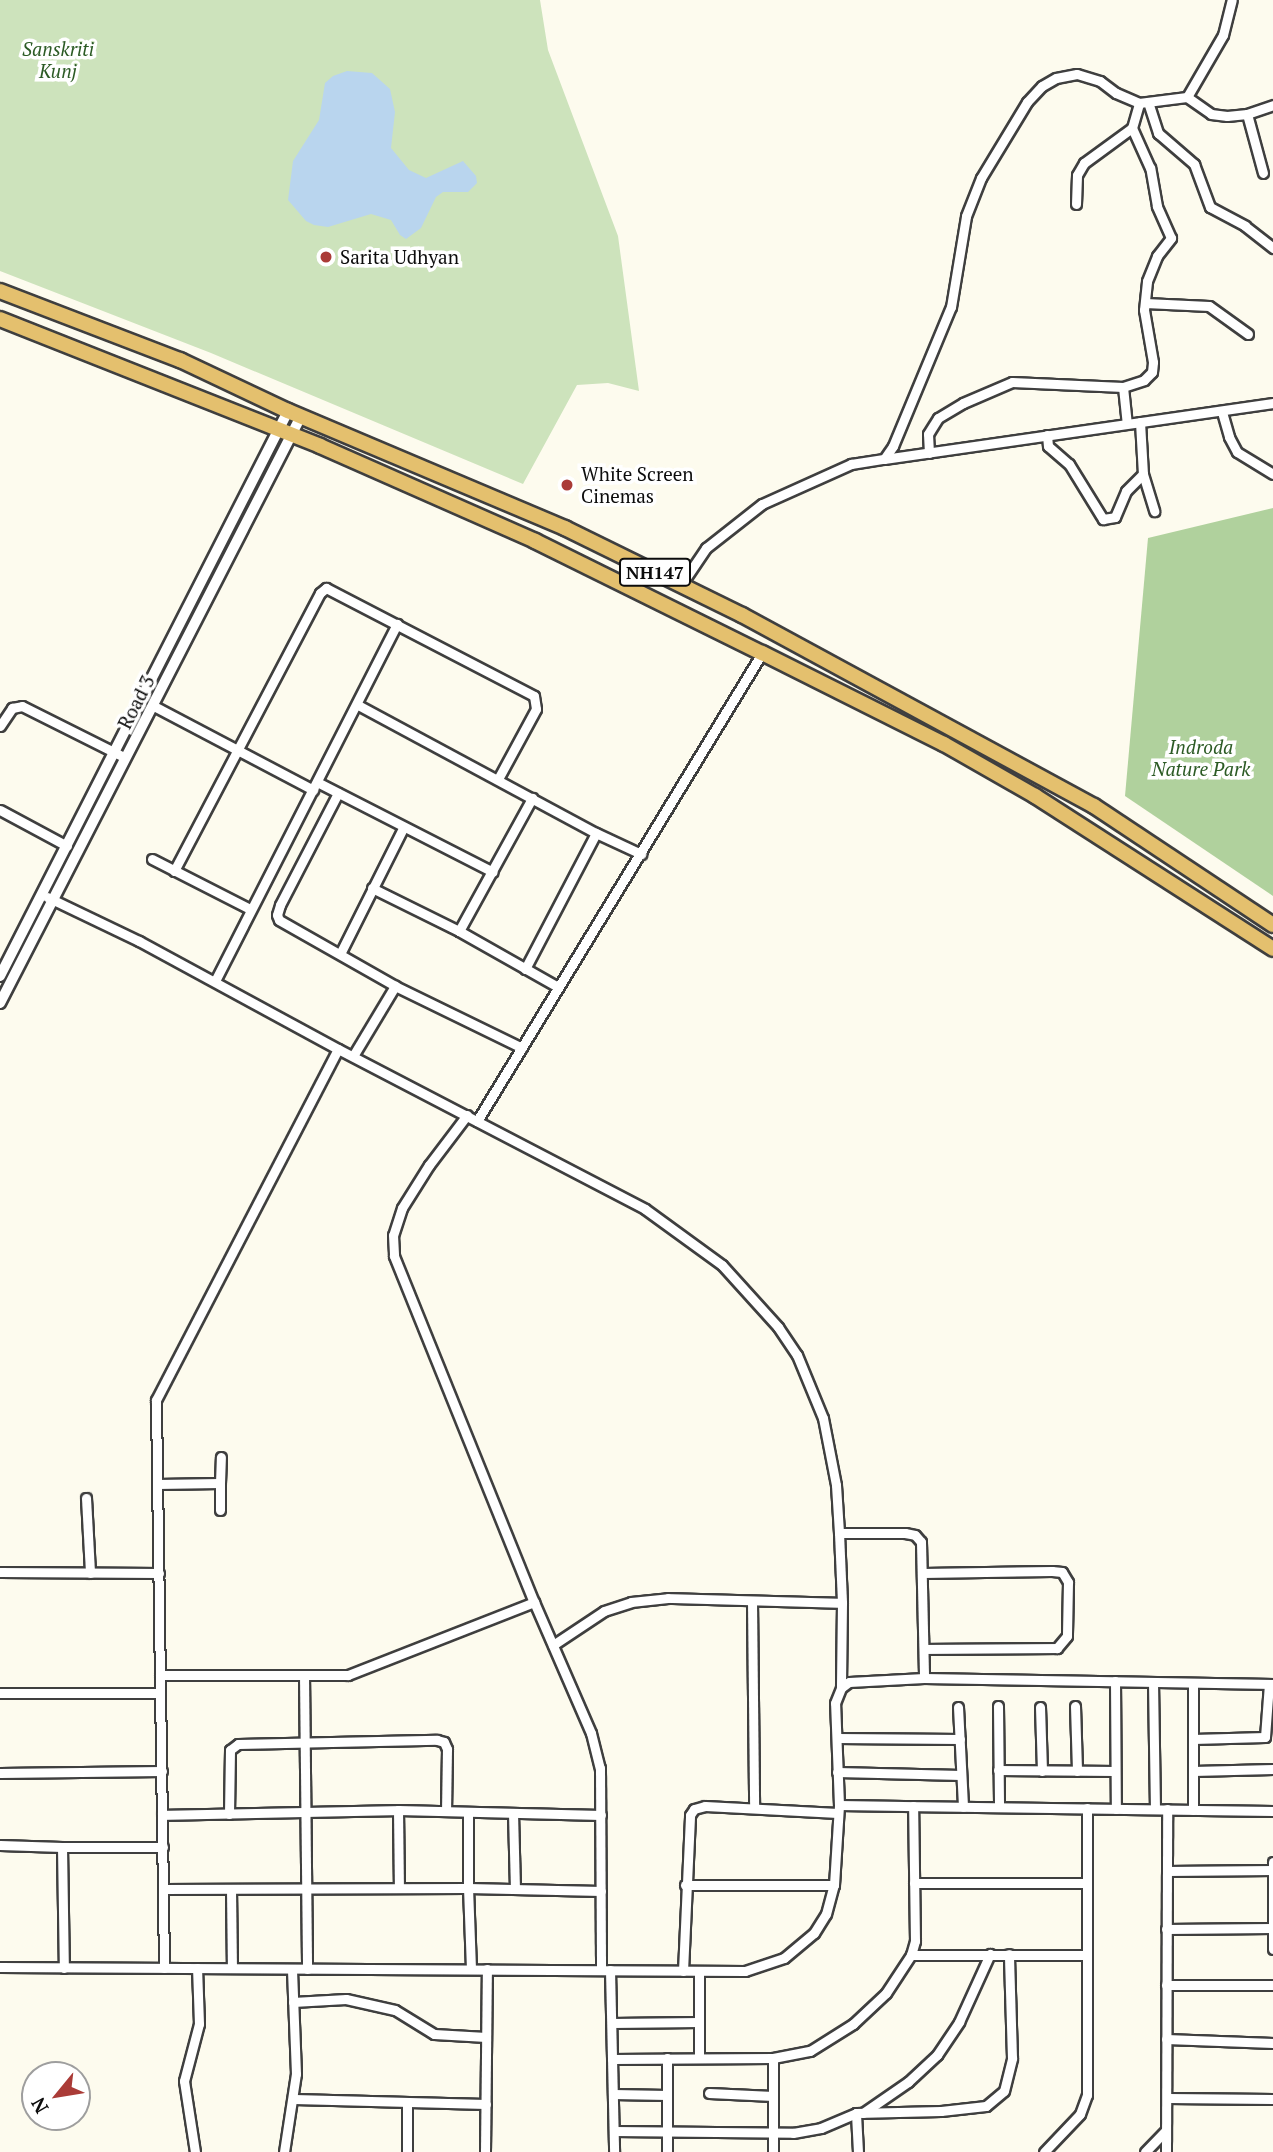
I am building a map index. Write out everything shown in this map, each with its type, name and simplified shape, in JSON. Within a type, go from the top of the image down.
[{"type":"highway","name":"NH147","points":[[0,291],[180,360],[294,414],[552,523],[665,577],[1012,759],[1094,806],[1273,925]]},
{"type":"highway","name":"NH147","points":[[0,319],[286,432],[535,541],[762,653],[944,744],[1024,790],[1273,949]]},
{"type":"highway","points":[[654,600],[665,577]]},
{"type":"street","points":[[1187,97],[1223,35],[1232,0]]},
{"type":"street","points":[[884,459],[893,446],[951,307],[966,216],[981,178],[1027,102],[1042,86],[1056,78],[1077,74],[1143,103],[1187,97],[1211,114],[1247,114],[1273,105]]},
{"type":"street","points":[[1076,204],[1077,175],[1084,163],[1132,128],[1143,103]]},
{"type":"street","points":[[1143,103],[1158,133],[1194,164],[1210,207],[1245,226],[1273,248]]},
{"type":"street","points":[[1247,114],[1263,173]]},
{"type":"street","points":[[929,453],[928,434],[938,418],[964,403],[1012,382],[1123,387],[1144,380],[1152,372],[1145,303],[1150,269],[1171,237],[1157,206],[1150,168],[1132,128]]},
{"type":"street","points":[[1145,303],[1209,306],[1248,334]]},
{"type":"street","points":[[1123,387],[1127,424]]},
{"type":"street","points":[[681,585],[706,548],[762,504],[851,464],[1222,412],[1273,402]]},
{"type":"street","points":[[1222,412],[1229,438],[1237,452],[1273,474]]},
{"type":"street","name":"Road 3","points":[[0,1003],[154,706],[294,414]]},
{"type":"street","points":[[1140,422],[1143,474],[1154,511]]},
{"type":"street","name":"Road 3","points":[[0,976],[4,957],[42,895],[286,432]]},
{"type":"street","points":[[1047,435],[1048,446],[1069,464],[1103,519],[1115,517],[1126,491],[1143,474]]},
{"type":"street","points":[[174,871],[323,589],[332,588],[534,696],[536,709],[498,779]]},
{"type":"street","points":[[215,981],[397,624]]},
{"type":"street","points":[[477,1121],[762,653]]},
{"type":"street","points":[[0,726],[12,708],[22,705],[127,758]]},
{"type":"street","points":[[358,705],[596,834],[641,854]]},
{"type":"street","points":[[154,706],[237,751],[338,793],[493,872]]},
{"type":"street","points":[[338,793],[277,915],[285,923],[395,986],[522,1048]]},
{"type":"street","points":[[459,931],[532,798]]},
{"type":"street","points":[[0,810],[67,846]]},
{"type":"street","points":[[340,954],[403,828]]},
{"type":"street","points":[[525,969],[596,834]]},
{"type":"street","points":[[152,859],[250,909]]},
{"type":"street","points":[[372,888],[459,931],[558,987]]},
{"type":"street","points":[[0,1968],[745,1971],[784,1958],[814,1933],[826,1914],[834,1885],[838,1809],[835,1703],[841,1688],[842,1603],[834,1475],[823,1418],[797,1355],[763,1310],[722,1265],[645,1209],[83,912],[42,895]]},
{"type":"street","points":[[4,957],[19,965]]},
{"type":"street","points":[[353,1056],[395,986]]},
{"type":"street","points":[[164,1968],[156,1400],[338,1049]]},
{"type":"street","points":[[467,1115],[429,1165],[402,1208],[393,1235],[394,1256],[534,1602],[591,1733],[600,1768],[601,1891],[611,2022],[614,2152]]},
{"type":"street","points":[[220,1510],[221,1457]]},
{"type":"street","points":[[157,1484],[220,1483]]},
{"type":"street","points":[[86,1498],[90,1573]]},
{"type":"street","points":[[839,1533],[915,1535],[921,1542],[924,1678]]},
{"type":"street","points":[[923,1573],[1052,1571],[1062,1572],[1068,1582],[1067,1636],[1057,1648],[924,1649]]},
{"type":"street","points":[[0,1572],[159,1573]]},
{"type":"street","points":[[553,1645],[604,1611],[631,1602],[668,1598],[842,1603]]},
{"type":"street","points":[[160,1675],[348,1675],[534,1602]]},
{"type":"street","points":[[752,1602],[754,1808]]},
{"type":"street","points":[[304,1675],[307,1969]]},
{"type":"street","points":[[841,1688],[859,1680],[924,1678],[1271,1684],[1265,1737],[1193,1739]]},
{"type":"street","points":[[1115,1681],[1116,1809]]},
{"type":"street","points":[[1153,1682],[1155,1809]]},
{"type":"street","points":[[1193,1683],[1193,1810]]},
{"type":"street","points":[[0,1693],[160,1693]]},
{"type":"street","points":[[998,1706],[999,1807]]},
{"type":"street","points":[[1075,1706],[1077,1771]]},
{"type":"street","points":[[958,1707],[963,1807]]},
{"type":"street","points":[[1040,1707],[1042,1771]]},
{"type":"street","points":[[837,1738],[960,1739]]},
{"type":"street","points":[[229,1814],[232,1746],[306,1743],[444,1742],[447,1749],[446,1811]]},
{"type":"street","points":[[1193,1771],[1273,1769]]},
{"type":"street","points":[[998,1770],[1115,1772]]},
{"type":"street","points":[[0,1773],[162,1771]]},
{"type":"street","points":[[837,1772],[961,1775]]},
{"type":"street","points":[[683,1971],[685,1885],[691,1812],[705,1806],[1273,1811]]},
{"type":"street","points":[[612,2059],[773,2058],[810,2051],[853,2024],[886,1993],[911,1955],[915,1941],[913,1806]]},
{"type":"street","points":[[1044,2152],[1080,2114],[1087,2095],[1087,1808]]},
{"type":"street","points":[[1166,2152],[1167,1809]]},
{"type":"street","points":[[162,1815],[398,1810],[601,1815]]},
{"type":"street","points":[[398,1810],[399,1888]]},
{"type":"street","points":[[468,1812],[471,1969]]},
{"type":"street","points":[[513,1813],[515,1889]]},
{"type":"street","points":[[0,1845],[163,1847]]},
{"type":"street","points":[[62,1847],[64,1968]]},
{"type":"street","points":[[1273,1862],[1273,1949]]},
{"type":"street","points":[[1167,1871],[1273,1870]]},
{"type":"street","points":[[914,1883],[1087,1883]]},
{"type":"street","points":[[685,1885],[834,1885]]},
{"type":"street","points":[[163,1889],[468,1888],[601,1891]]},
{"type":"street","points":[[231,1889],[232,1968]]},
{"type":"street","points":[[1167,1929],[1272,1928]]},
{"type":"street","points":[[614,2131],[773,2133],[821,2128],[859,2113],[908,2082],[937,2054],[959,2022],[990,1954]]},
{"type":"street","points":[[859,2113],[941,2111],[986,2106],[1004,2091],[1012,2058],[1009,1954]]},
{"type":"street","points":[[911,1955],[1087,1955]]},
{"type":"street","points":[[195,2152],[184,2081],[199,2024],[197,1968]]},
{"type":"street","points":[[284,2152],[287,2116],[294,2099],[292,1969]]},
{"type":"street","points":[[485,2152],[487,1969]]},
{"type":"street","points":[[699,1971],[699,2058]]},
{"type":"street","points":[[1166,1985],[1273,1985]]},
{"type":"street","points":[[293,2002],[346,1998],[395,2010],[434,2034],[486,2037]]},
{"type":"street","points":[[611,2022],[699,2021]]},
{"type":"street","points":[[1166,2039],[1273,2043]]},
{"type":"street","points":[[667,2057],[667,2152]]},
{"type":"street","points":[[773,2058],[773,2152]]},
{"type":"street","points":[[709,2093],[773,2096]]},
{"type":"street","points":[[613,2094],[667,2095]]},
{"type":"street","points":[[1168,2098],[1273,2099]]},
{"type":"street","points":[[294,2099],[486,2104]]},
{"type":"street","points":[[407,2102],[407,2152]]},
{"type":"street","points":[[858,2152],[859,2113]]},
{"type":"street","points":[[1145,2152],[1166,2130]]},
{"type":"green space","name":"Sarita Udhyan","points":[[0,0],[540,0],[548,50],[618,236],[639,391],[608,383],[577,385],[523,484],[211,353],[0,271]]},
{"type":"green space","name":"Indroda Nature Park","points":[[1273,508],[1273,896],[1125,796],[1148,538]]},
{"type":"water","points":[[347,71],[372,73],[390,89],[395,112],[391,148],[409,170],[426,178],[463,161],[476,176],[477,183],[468,192],[443,192],[436,197],[421,228],[406,239],[400,235],[391,220],[371,214],[328,227],[314,225],[306,221],[288,200],[293,161],[319,120],[325,83],[333,76]]},
{"type":"place","name":"Sarita Udhyan","points":[[326,257]]},
{"type":"place","name":"White Screen Cinemas","points":[[567,485]]},
{"type":"park label","name":"Sanskriti Kunj","points":[[58,60]]}]
